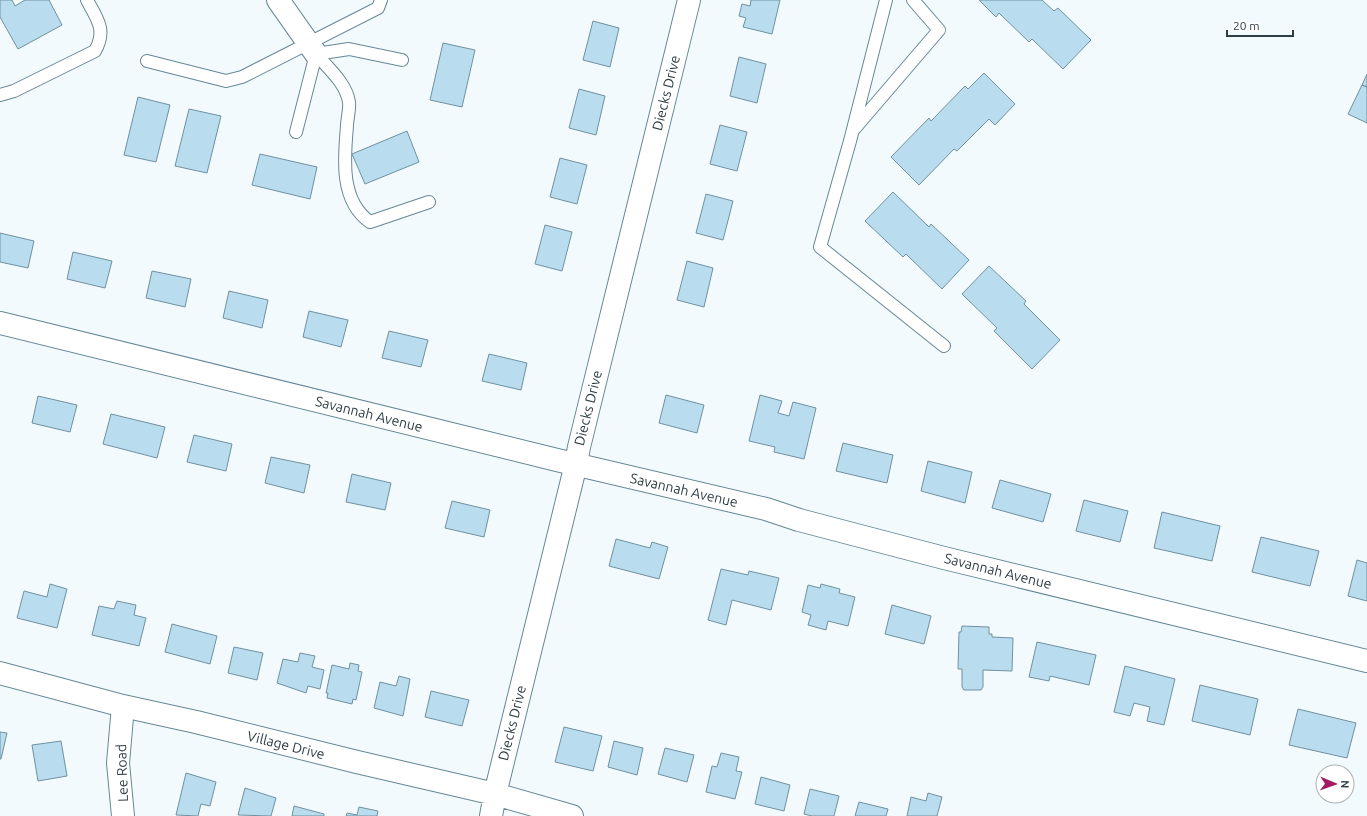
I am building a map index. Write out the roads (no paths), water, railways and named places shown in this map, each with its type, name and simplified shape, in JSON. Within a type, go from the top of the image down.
[{"type":"street","points":[[278,0],[312,49]]},
{"type":"street","name":"Diecks Drive","points":[[491,816],[495,794],[576,464],[578,447],[689,0]]},
{"type":"street","name":"Savannah Avenue","points":[[0,322],[576,464],[766,509],[799,520],[944,558],[1367,661]]},
{"type":"street","name":"Village Drive","points":[[0,673],[123,706],[196,722],[495,794],[572,816]]},
{"type":"street","name":"Lee Road","points":[[123,706],[118,763],[123,816]]},
{"type":"lane","points":[[0,95],[14,91],[96,51],[101,41],[101,28],[87,0]]},
{"type":"lane","points":[[147,61],[226,81],[242,77],[312,49],[378,8],[381,0]]},
{"type":"lane","points":[[886,0],[853,130],[820,247],[944,346]]},
{"type":"lane","points":[[853,130],[939,30],[913,0]]},
{"type":"lane","points":[[312,49],[348,49],[402,60]]},
{"type":"lane","points":[[296,132],[312,49]]},
{"type":"lane","points":[[312,49],[340,81],[349,102],[343,162],[347,187],[360,215],[370,222],[429,202]]}]
